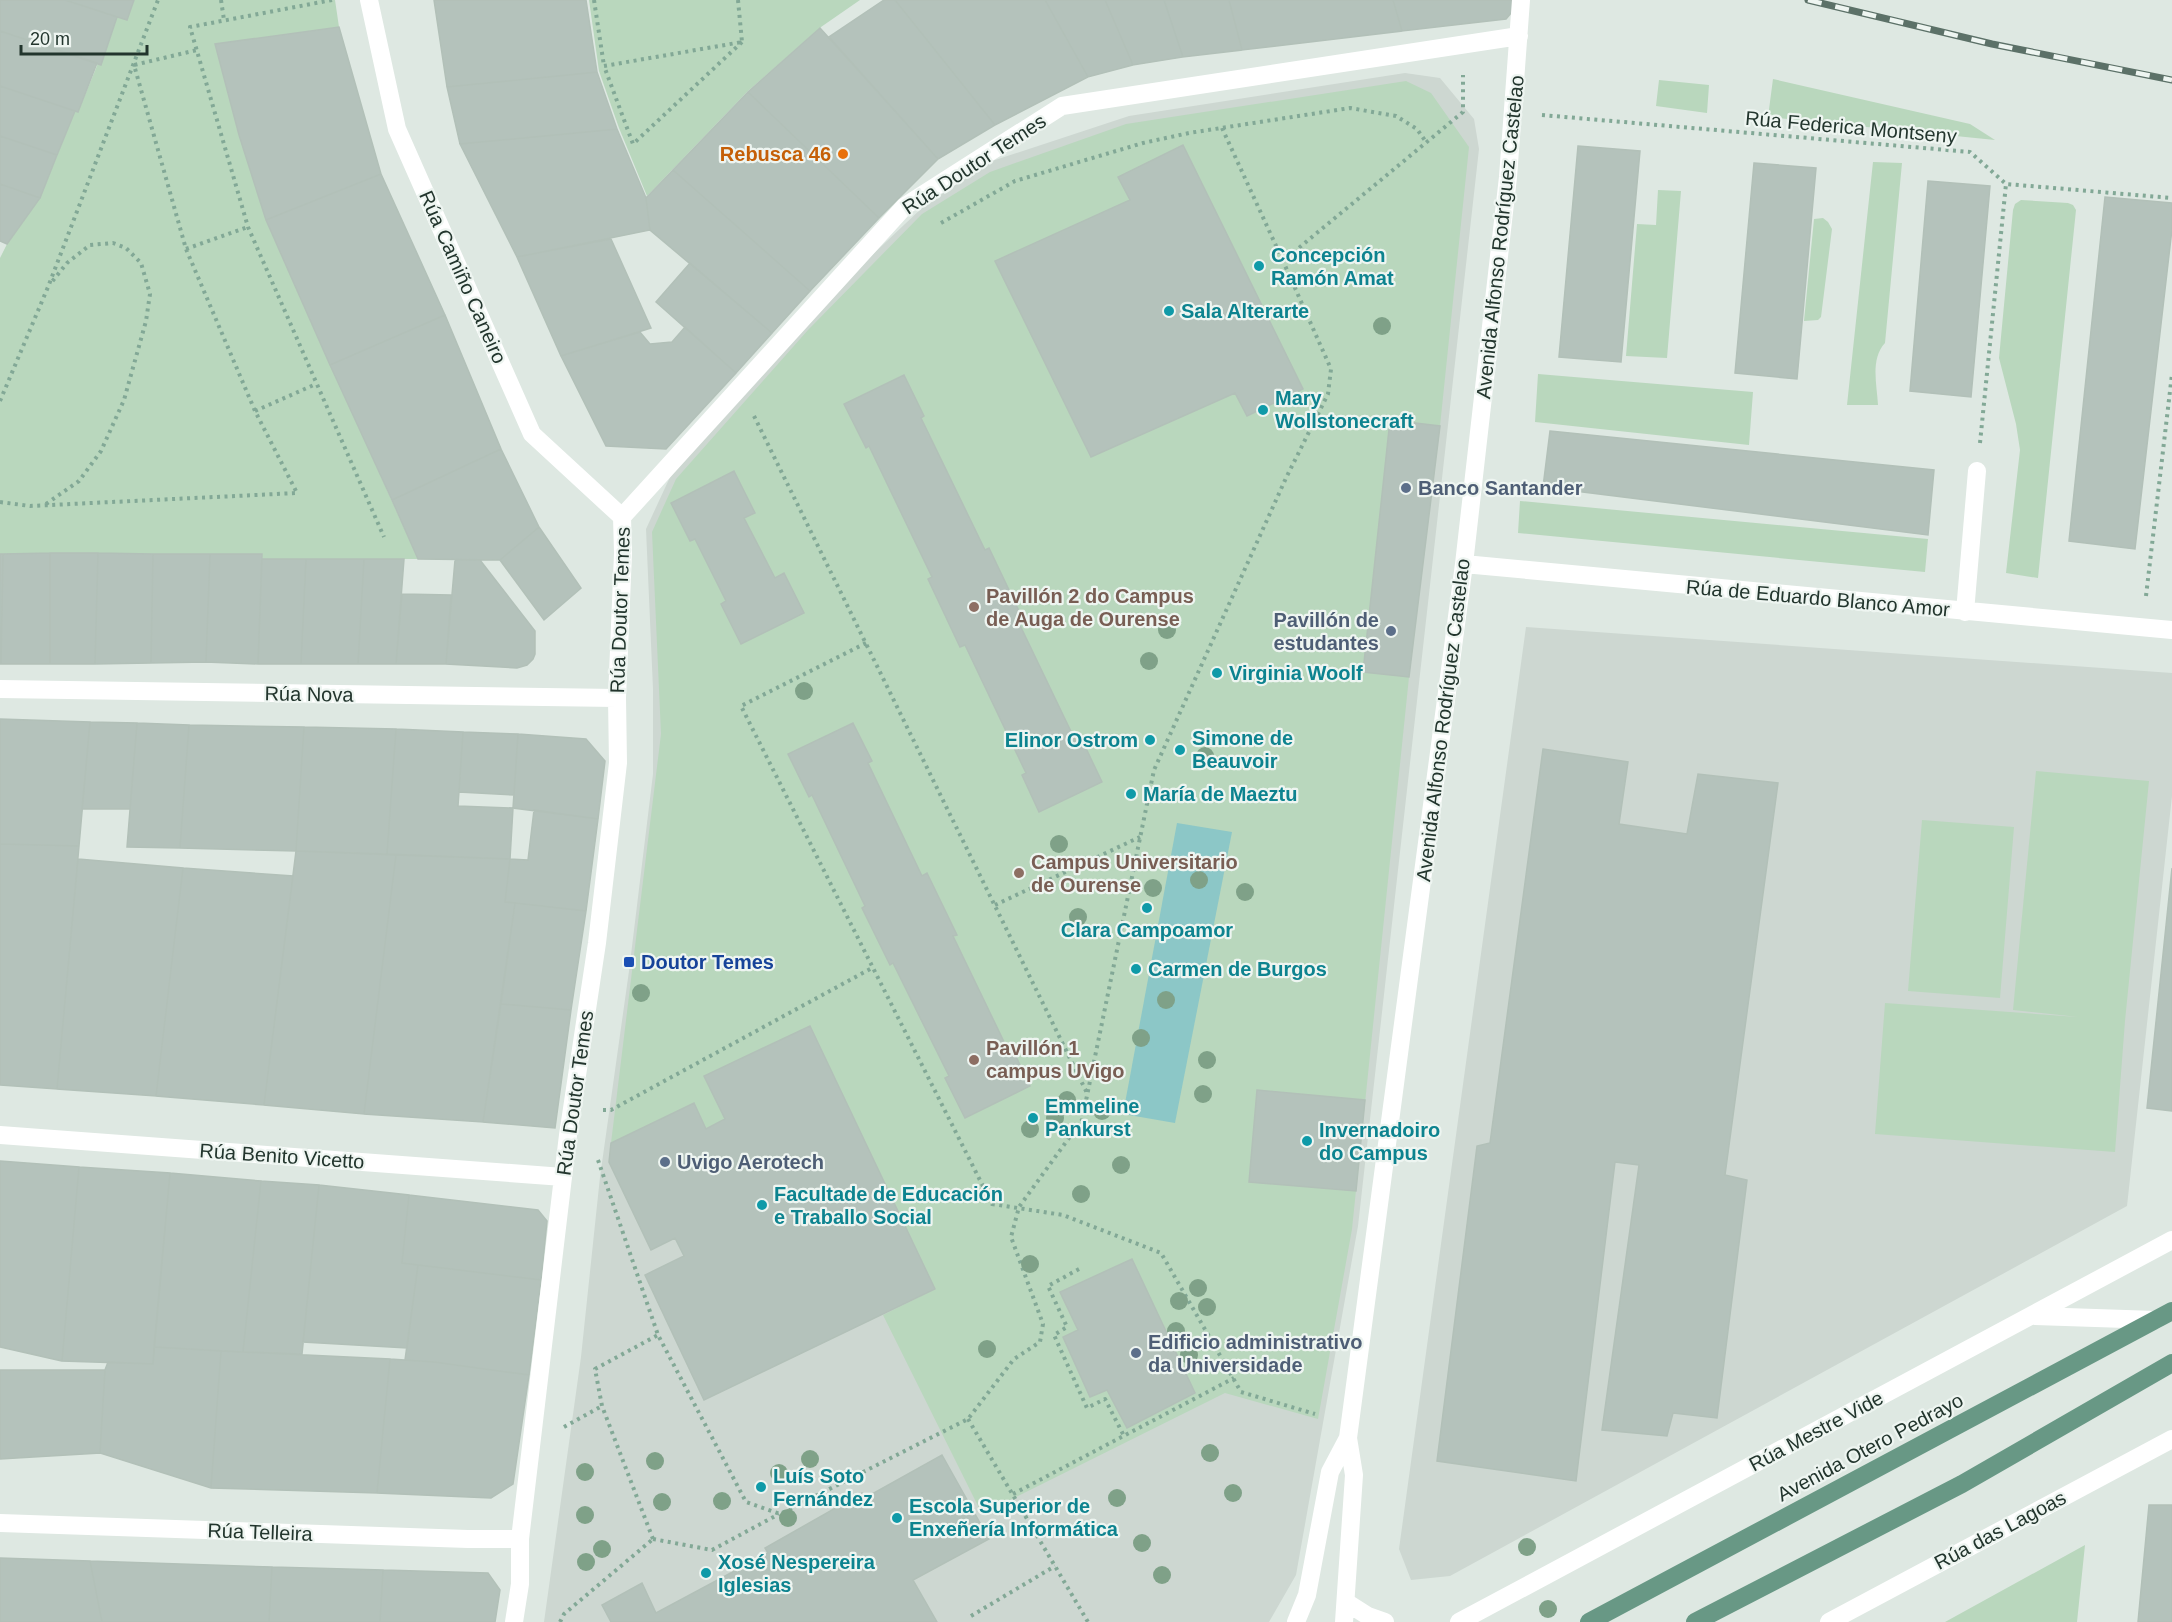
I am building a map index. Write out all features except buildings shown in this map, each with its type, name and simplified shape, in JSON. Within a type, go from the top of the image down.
[{"type":"main road","name":"Avenida Otero Pedrayo","points":[[1589,1622],[2172,1311]]},
{"type":"main road","points":[[1695,1622],[1962,1484],[2172,1363]]},
{"type":"street","name":"Rúa Camiño Caneiro","points":[[369,0],[397,129],[532,434],[622,517]]},
{"type":"street","name":"Avenida Alfonso Rodríguez Castelao","points":[[1344,1622],[1353,1475],[1348,1438],[1464,564],[1515,113],[1521,0]]},
{"type":"street","name":"Rúa Doutor Temes","points":[[515,1619],[520,1584],[520,1539],[568,1135],[597,943],[618,763],[617,698],[623,553],[622,517],[905,206],[1062,106],[1520,36]]},
{"type":"street","points":[[1965,612],[1977,471]]},
{"type":"street","name":"Rúa de Eduardo Blanco Amor","points":[[1464,564],[2172,630]]},
{"type":"street","name":"Rúa Nova","points":[[0,689],[617,698]]},
{"type":"street","name":"Rúa Benito Vicetto","points":[[0,1136],[563,1177]]},
{"type":"street","name":"Rúa Mestre Vide","points":[[1459,1622],[2172,1240]]},
{"type":"street","points":[[2032,1316],[2156,1320]]},
{"type":"street","name":"Avenida Alfonso Rodríguez Castelao","points":[[1296,1622],[1307,1595],[1330,1472],[1348,1438]]},
{"type":"street","name":"Rúa das Lagoas","points":[[1829,1622],[2172,1439]]},
{"type":"street","name":"Rúa Telleira","points":[[0,1523],[520,1539]]},
{"type":"street","points":[[1346,1602],[1368,1616],[1385,1622]]},
{"type":"path","points":[[0,400],[48,287],[158,0]]},
{"type":"path","points":[[221,0],[224,20]]},
{"type":"path","points":[[332,0],[190,27],[248,227],[384,537]]},
{"type":"path","points":[[594,0],[604,66],[633,144],[742,42]]},
{"type":"path","points":[[738,0],[742,42]]},
{"type":"path","points":[[604,66],[742,42]]},
{"type":"path","points":[[1283,261],[1463,112],[1462,45]]},
{"type":"path","points":[[134,65],[197,50]]},
{"type":"path","points":[[0,502],[30,506],[297,493],[255,411],[186,249],[134,65]]},
{"type":"path","points":[[940,224],[1015,181],[1143,143],[1222,128],[1350,108],[1396,116],[1418,129],[1426,142]]},
{"type":"path","name":"Rúa Federica Montseny","points":[[1515,113],[1970,152],[2006,184]]},
{"type":"path","points":[[653,1539],[712,1550],[968,1419],[1014,1359],[1040,1342],[1043,1324],[1011,1238],[1019,1207],[1082,1120],[1154,770],[1286,478],[1328,394],[1331,369],[1222,128]]},
{"type":"path","points":[[1977,471],[2006,184],[2172,198]]},
{"type":"path","points":[[186,249],[248,227]]},
{"type":"path","points":[[45,504],[79,481],[101,451],[132,378],[150,294],[141,263],[126,248],[113,243],[90,245],[67,263],[48,287]]},
{"type":"path","points":[[2143,628],[2172,374]]},
{"type":"path","points":[[255,411],[316,384]]},
{"type":"path","points":[[718,410],[741,417],[750,407],[1088,1094]]},
{"type":"path","points":[[866,643],[741,706],[992,1204],[1063,1215],[1161,1253],[1241,1392],[1315,1414]]},
{"type":"path","points":[[995,905],[1141,837]]},
{"type":"path","points":[[573,1110],[611,1110],[872,968]]},
{"type":"path","points":[[568,1135],[596,1154],[658,1335],[746,1502],[780,1514]]},
{"type":"path","points":[[1079,1269],[1048,1286],[1067,1327],[1054,1335],[1087,1408],[1105,1399],[1124,1436]]},
{"type":"path","points":[[653,1539],[602,1406],[595,1369],[658,1335]]},
{"type":"path","points":[[1013,1494],[1234,1378]]},
{"type":"path","points":[[968,1419],[1088,1622]]},
{"type":"path","points":[[560,1622],[564,1614],[653,1539]]},
{"type":"path","points":[[971,1616],[1055,1566]]},
{"type":"shaded area","name":"Campus Universitario de Ourense","points":[[1405,73],[1440,78],[1474,119],[1479,149],[1358,1226],[1296,1575],[1269,1622],[544,1622],[581,1357],[600,1177],[629,971],[653,774],[653,689],[646,529],[671,475],[869,258],[923,207],[989,162],[1129,116]]},
{"type":"shaded area","points":[[1526,627],[2172,673],[2172,796],[2127,1206],[1450,1576],[1411,1580],[1399,1549]]},
{"type":"green space","points":[[134,0],[335,0],[339,27],[215,44],[239,135],[266,220],[418,559],[262,559],[262,554],[0,554],[0,258],[7,244],[40,198],[75,111],[78,112],[117,17],[127,20]]},
{"type":"green space","points":[[589,0],[860,0],[821,27],[748,91],[647,196],[599,71]]},
{"type":"green space","points":[[1773,79],[1970,124],[1995,140],[1768,117]]},
{"type":"green space","points":[[1659,80],[1709,85],[1707,113],[1656,106]]},
{"type":"green space","name":"Campus Universitario de Ourense","points":[[1406,81],[1431,93],[1469,147],[1440,426],[1409,677],[1352,1229],[1318,1419],[1225,1393],[982,1514],[883,1315],[935,1289],[810,1026],[705,1076],[725,1119],[706,1129],[694,1103],[611,1143],[661,734],[652,532],[676,479],[808,330],[922,214],[990,172],[1126,124]]},
{"type":"green space","points":[[1873,162],[1902,163],[1885,343],[1880,349],[1876,364],[1878,405],[1847,405]]},
{"type":"green space","points":[[1658,190],[1681,191],[1667,358],[1626,356],[1637,224],[1656,225]]},
{"type":"green space","points":[[2021,200],[2068,203],[2076,210],[2038,578],[2006,573],[2020,450],[2016,424],[1999,358],[2013,210],[2015,204]]},
{"type":"green space","points":[[1823,218],[1832,229],[1821,317],[1818,320],[1804,321],[1814,219]]},
{"type":"green space","points":[[1538,374],[1753,392],[1749,445],[1535,422]]},
{"type":"green space","points":[[1520,501],[1928,539],[1925,572],[1518,533]]},
{"type":"green space","points":[[2036,771],[2149,781],[2125,1021],[2115,1152],[1875,1134],[1885,1003],[2078,1017],[2013,1010]]},
{"type":"green space","points":[[1922,820],[2014,827],[2000,998],[1908,991]]},
{"type":"green space","points":[[2085,1545],[2077,1622],[1945,1622]]},
{"type":"water","points":[[1177,823],[1232,832],[1175,1123],[1123,1114]]},
{"type":"railway","points":[[1808,0],[1992,44],[2172,80]]},
{"type":"place","name":"Rebusca 46","points":[[843,154]]},
{"type":"place","name":"Concepción Ramón Amat","points":[[1259,266]]},
{"type":"place","name":"Sala Alterarte","points":[[1169,311]]},
{"type":"place","name":"Mary Wollstonecraft","points":[[1263,410]]},
{"type":"place","name":"Banco Santander","points":[[1406,488]]},
{"type":"place","name":"Pavillón 2 do Campus de Auga de Ourense","points":[[974,607]]},
{"type":"place","name":"Pavillón de estudantes","points":[[1391,631]]},
{"type":"place","name":"Virginia Woolf","points":[[1217,673]]},
{"type":"place","name":"Elinor Ostrom","points":[[1150,740]]},
{"type":"place","name":"Simone de Beauvoir","points":[[1180,750]]},
{"type":"place","name":"María de Maeztu","points":[[1131,794]]},
{"type":"place","name":"Campus Universitario de Ourense","points":[[1019,873]]},
{"type":"place","name":"Clara Campoamor","points":[[1147,908]]},
{"type":"place","name":"Doutor Temes","points":[[629,962]]},
{"type":"place","name":"Carmen de Burgos","points":[[1136,969]]},
{"type":"place","name":"Pavillón 1 campus UVigo","points":[[974,1060]]},
{"type":"place","name":"Emmeline Pankurst","points":[[1033,1118]]},
{"type":"place","name":"Invernadoiro do Campus","points":[[1307,1141]]},
{"type":"place","name":"Uvigo Aerotech","points":[[665,1162]]},
{"type":"place","name":"Facultade de Educación e Traballo Social","points":[[762,1205]]},
{"type":"place","name":"Edificio administrativo da Universidade","points":[[1136,1353]]},
{"type":"place","name":"Luís Soto Fernández","points":[[761,1487]]},
{"type":"place","name":"Escola Superior de Enxeñería Informática","points":[[897,1518]]},
{"type":"place","name":"Xosé Nespereira Iglesias","points":[[706,1573]]}]
